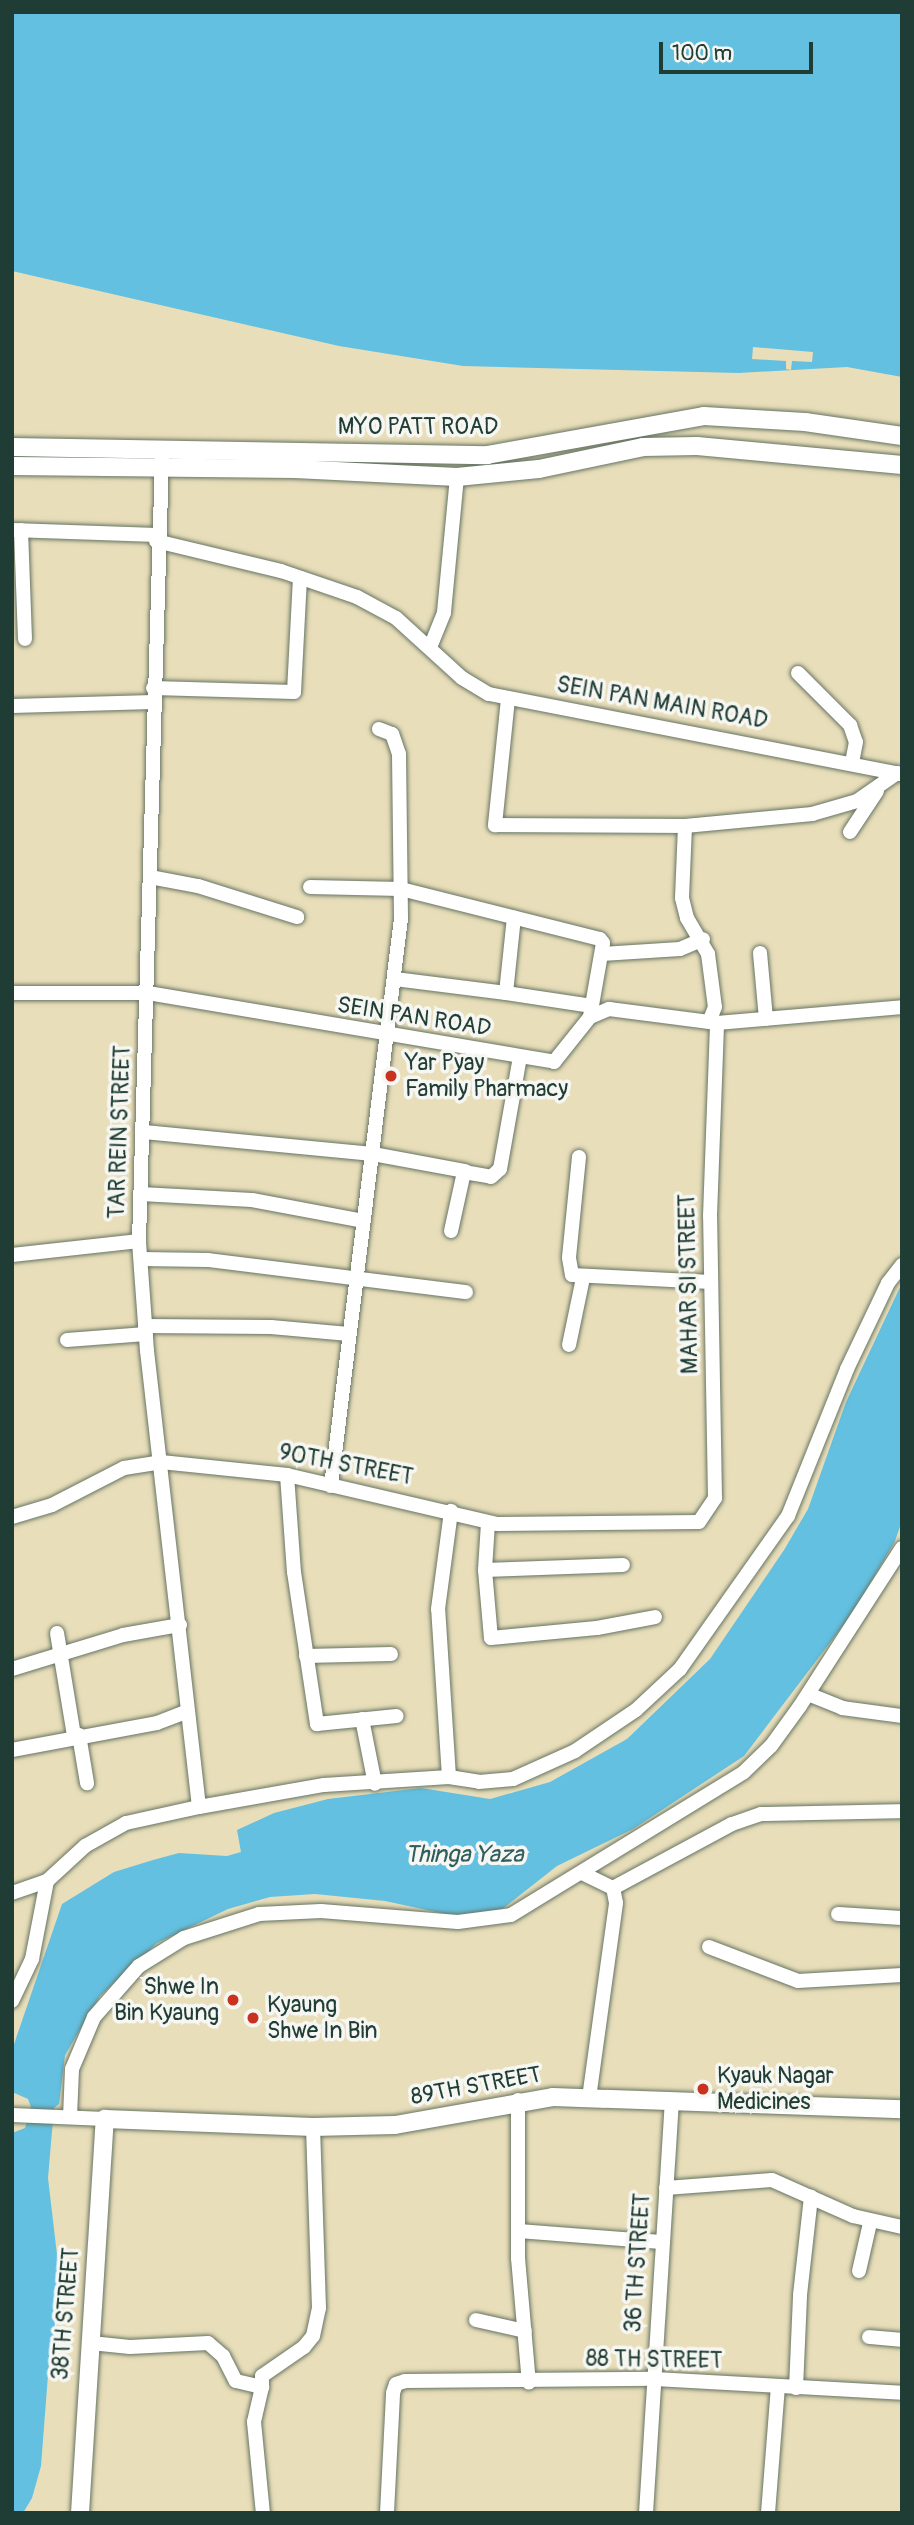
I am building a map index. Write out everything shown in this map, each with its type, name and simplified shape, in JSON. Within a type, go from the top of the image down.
[{"type":"main road","name":"MYO PATT ROAD","points":[[12,447],[487,455],[704,416],[805,422],[902,436]]},
{"type":"main road","name":"MYO PATT ROAD","points":[[12,466],[457,477],[488,475],[657,447],[756,449],[902,466]]},
{"type":"main road","points":[[487,455],[488,475]]},
{"type":"main road","name":"89TH STREET","points":[[105,2119],[313,2127],[413,2124],[519,2100],[589,2098],[902,2109]]},
{"type":"main road","name":"38TH STREET","points":[[80,2513],[105,2119]]},
{"type":"street","name":"TAR REIN STREET","points":[[162,449],[157,538],[148,993],[139,1241],[146,1330],[197,1801]]},
{"type":"street","points":[[431,645],[444,612],[457,477]]},
{"type":"street","points":[[17,530],[25,639]]},
{"type":"street","name":"SEIN PAN MAIN ROAD","points":[[17,530],[157,538],[300,578],[381,609],[431,645],[475,688],[508,699],[899,773]]},
{"type":"street","points":[[12,706],[153,695],[294,692],[300,578]]},
{"type":"street","points":[[798,673],[849,725],[856,742],[852,763]]},
{"type":"street","points":[[508,699],[495,825],[625,822],[685,826],[812,814],[857,801],[899,773]]},
{"type":"street","points":[[331,1486],[395,979],[401,889],[399,754],[392,734],[379,729]]},
{"type":"street","points":[[850,832],[879,786]]},
{"type":"street","name":"MAHAR SI STREET","points":[[681,1524],[699,1522],[715,1498],[711,1282],[715,1007],[703,939],[683,904],[685,826]]},
{"type":"street","points":[[150,877],[198,886],[297,917]]},
{"type":"street","points":[[310,887],[401,889],[600,939],[602,954],[591,1011]]},
{"type":"street","points":[[506,993],[514,918]]},
{"type":"street","points":[[602,954],[671,950],[703,939]]},
{"type":"street","points":[[760,953],[766,1019]]},
{"type":"street","points":[[395,979],[506,993],[591,1011],[619,1008],[713,1022],[902,1007]]},
{"type":"street","name":"SEIN PAN ROAD","points":[[12,993],[148,993],[388,1037],[556,1061],[591,1011]]},
{"type":"street","points":[[144,1132],[373,1154],[491,1177],[500,1169],[520,1057]]},
{"type":"street","points":[[579,1157],[569,1266],[572,1275],[583,1278],[711,1282]]},
{"type":"street","points":[[451,1231],[466,1171]]},
{"type":"street","points":[[141,1194],[252,1200],[363,1221]]},
{"type":"street","points":[[12,1255],[139,1241]]},
{"type":"street","points":[[141,1259],[208,1260],[466,1292]]},
{"type":"street","points":[[12,1893],[47,1881],[108,1831],[136,1819],[197,1801],[324,1784],[375,1784],[449,1777],[479,1782],[513,1779],[544,1768],[636,1710],[680,1669],[753,1572],[789,1516],[847,1369],[888,1283],[902,1265]]},
{"type":"street","points":[[569,1345],[583,1278]]},
{"type":"street","points":[[67,1340],[146,1330],[271,1327],[349,1334]]},
{"type":"street","name":"90TH STREET","points":[[12,1517],[52,1506],[124,1468],[161,1462],[287,1475],[451,1511],[488,1523],[681,1524]]},
{"type":"street","points":[[287,1475],[294,1572],[317,1724],[397,1716]]},
{"type":"street","points":[[449,1777],[439,1609],[451,1511]]},
{"type":"street","points":[[488,1523],[485,1570],[491,1638],[597,1628],[655,1617]]},
{"type":"street","points":[[64,2117],[72,2069],[94,2017],[139,1966],[184,1938],[259,1914],[321,1912],[481,1922],[511,1915],[584,1874],[744,1772],[771,1746],[902,1548]]},
{"type":"street","points":[[485,1570],[622,1565]]},
{"type":"street","points":[[12,1670],[62,1657],[124,1635],[180,1625]]},
{"type":"street","points":[[57,1633],[87,1783]]},
{"type":"street","points":[[306,1656],[391,1654]]},
{"type":"street","points":[[808,1693],[842,1708],[902,1716]]},
{"type":"street","points":[[12,1750],[76,1735],[157,1723],[186,1712]]},
{"type":"street","points":[[362,1719],[375,1784]]},
{"type":"street","points":[[613,1888],[732,1824],[761,1814],[902,1811]]},
{"type":"street","points":[[584,1874],[613,1888],[617,1903],[589,2098]]},
{"type":"street","points":[[12,2001],[32,1959],[47,1881]]},
{"type":"street","points":[[838,1914],[902,1917]]},
{"type":"street","points":[[709,1947],[798,1981],[902,1975]]},
{"type":"street","points":[[519,2100],[519,2231],[529,2383]]},
{"type":"street","name":"36 TH STREET","points":[[646,2513],[671,2100]]},
{"type":"street","name":"89TH STREET","points":[[17,2116],[105,2119]]},
{"type":"street","points":[[263,2513],[254,2422],[262,2376],[304,2347],[315,2328],[319,2290],[313,2127]]},
{"type":"street","points":[[666,2188],[772,2180],[870,2222],[902,2227]]},
{"type":"street","points":[[796,2388],[800,2295],[811,2197]]},
{"type":"street","points":[[859,2271],[870,2222]]},
{"type":"street","points":[[519,2231],[661,2242]]},
{"type":"street","points":[[476,2320],[525,2331]]},
{"type":"street","points":[[869,2337],[902,2340]]},
{"type":"street","points":[[91,2343],[130,2347],[208,2343],[223,2356],[236,2381],[262,2387]]},
{"type":"street","name":"88 TH STREET","points":[[387,2513],[393,2393],[396,2384],[405,2381],[529,2383],[655,2379],[902,2393]]},
{"type":"street","points":[[768,2513],[778,2387]]},
{"type":"water","points":[[12,12],[902,12],[902,377],[847,367],[739,373],[463,366],[339,346],[12,271]]},
{"type":"water","name":"Thinga Yaza","points":[[902,1283],[902,1521],[895,1541],[854,1611],[744,1756],[633,1829],[557,1866],[501,1910],[481,1916],[450,1915],[385,1901],[315,1894],[270,1897],[228,1909],[157,1943],[100,1996],[65,2055],[59,2104],[54,2108],[48,2178],[63,2306],[50,2349],[41,2466],[32,2498],[23,2513],[12,2513],[12,2133],[25,2128],[31,2107],[28,2099],[12,2092],[12,2050],[62,1904],[114,1872],[153,1860],[179,1853],[227,1856],[241,1852],[237,1830],[274,1813],[328,1799],[421,1788],[490,1799],[550,1782],[627,1739],[710,1659],[784,1550],[808,1509],[846,1402]]},
{"type":"pier","points":[[753,347],[813,352],[812,362],[792,361],[791,370],[786,369],[786,361],[752,359]]},
{"type":"place","name":"Yar Pyay Family Pharmacy","points":[[391,1076]]},
{"type":"place","name":"Shwe In Bin Kyaung","points":[[233,2000]]},
{"type":"place","name":"Kyaung Shwe In Bin","points":[[253,2018]]},
{"type":"place","name":"Kyauk Nagar Medicines","points":[[703,2089]]}]
